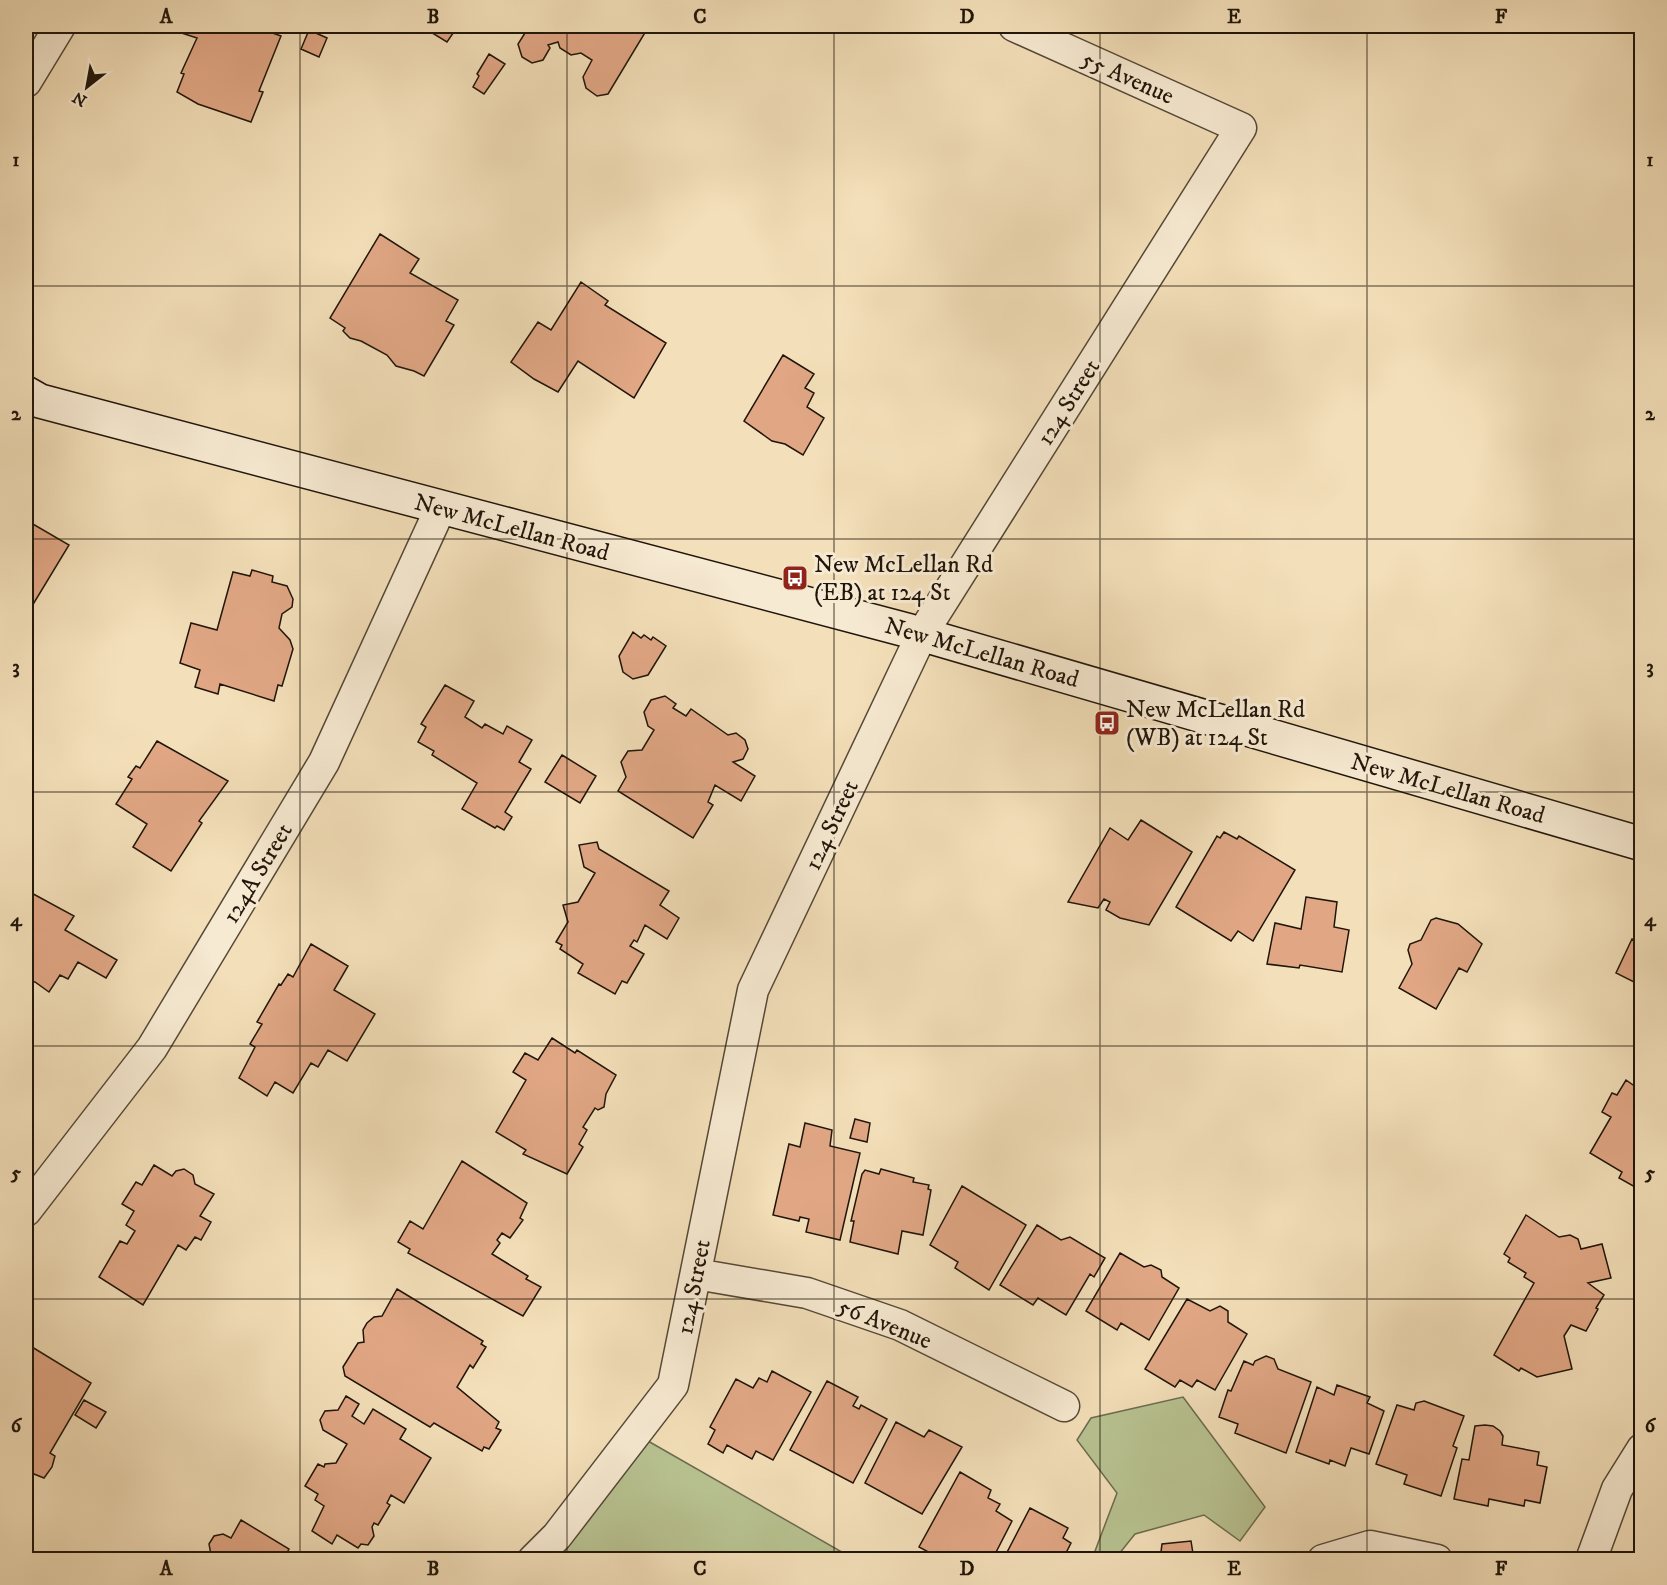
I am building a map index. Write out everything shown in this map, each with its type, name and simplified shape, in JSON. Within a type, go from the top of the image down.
[{"type":"street","points":[[26,82],[60,26]]},
{"type":"street","name":"55 Avenue","points":[[1014,26],[1241,128]]},
{"type":"street","name":"124 Street","points":[[532,1560],[557,1536],[673,1385],[753,990],[921,634],[1241,128]]},
{"type":"street","name":"New McLellan Road","points":[[33,397],[921,634],[1641,844]]},
{"type":"street","name":"124A Street","points":[[26,1211],[152,1048],[324,762],[441,507]]},
{"type":"street","name":"56 Avenue","points":[[696,1274],[807,1293],[900,1325],[1064,1406]]},
{"type":"street","points":[[1591,1560],[1617,1489],[1641,1449]]},
{"type":"street","points":[[1323,1560],[1370,1546],[1437,1560]]},
{"type":"green space","points":[[1183,1397],[1265,1507],[1240,1541],[1204,1515],[1135,1534],[1115,1559],[1092,1559],[1117,1493],[1077,1440],[1091,1418]]},
{"type":"green space","points":[[648,1441],[854,1559],[550,1560]]},
{"type":"building","points":[[160,26],[253,26],[281,36],[259,91],[263,92],[251,122],[198,104],[177,92],[184,74],[181,73],[197,38]]},
{"type":"building","points":[[425,26],[458,26],[447,42],[424,28]]},
{"type":"building","points":[[531,26],[649,26],[608,94],[597,96],[586,88],[583,77],[592,60],[581,53],[571,55],[560,48],[558,42],[548,45],[550,48],[543,60],[532,63],[522,57],[518,44],[525,33],[533,31]]},
{"type":"building","points":[[309,30],[327,38],[319,57],[301,49]]},
{"type":"building","points":[[489,54],[505,64],[484,94],[473,87],[479,76],[477,74]]},
{"type":"building","points":[[380,234],[419,259],[410,273],[458,300],[446,321],[454,325],[424,376],[396,366],[387,355],[361,341],[350,338],[343,331],[345,328],[330,318]]},
{"type":"building","points":[[581,282],[608,301],[605,305],[666,343],[634,398],[578,361],[558,392],[534,379],[511,362],[538,322],[551,330]]},
{"type":"building","points":[[783,355],[814,374],[805,388],[814,393],[807,407],[824,418],[803,455],[785,444],[772,441],[744,421]]},
{"type":"building","points":[[26,520],[69,545],[26,616]]},
{"type":"building","points":[[252,570],[273,576],[272,582],[287,586],[293,599],[292,607],[282,614],[279,628],[290,640],[293,649],[282,686],[278,685],[274,701],[220,684],[218,694],[195,687],[200,670],[180,663],[191,623],[217,630],[233,572],[250,576]]},
{"type":"building","points":[[633,632],[641,638],[644,635],[651,640],[653,637],[666,646],[648,675],[633,679],[623,672],[619,656]]},
{"type":"building","points":[[445,685],[474,701],[465,717],[482,728],[485,724],[503,734],[507,726],[532,740],[519,762],[531,769],[505,812],[512,817],[504,830],[497,826],[495,828],[462,809],[477,783],[432,755],[434,751],[418,742],[426,727],[421,724]]},
{"type":"building","points":[[665,696],[676,704],[673,708],[686,716],[691,709],[728,735],[736,733],[745,740],[748,749],[743,759],[733,762],[755,776],[741,801],[715,785],[708,802],[713,805],[693,838],[618,791],[626,777],[621,762],[628,751],[642,750],[654,730],[648,726],[644,712],[651,700]]},
{"type":"building","points":[[157,741],[228,781],[199,821],[202,823],[171,871],[133,847],[147,824],[116,804],[132,779],[128,777],[136,766],[140,768]]},
{"type":"building","points":[[562,755],[596,776],[580,803],[545,782]]},
{"type":"building","points":[[1141,820],[1192,852],[1149,925],[1120,918],[1106,910],[1110,902],[1104,899],[1098,908],[1068,902],[1110,828],[1128,840]]},
{"type":"building","points":[[1224,832],[1237,839],[1239,836],[1295,870],[1253,941],[1238,931],[1231,941],[1176,907],[1217,836],[1220,838]]},
{"type":"building","points":[[597,842],[599,849],[669,891],[660,905],[679,918],[667,939],[645,925],[637,942],[634,940],[630,946],[644,954],[627,983],[622,981],[615,994],[578,973],[583,964],[560,949],[562,945],[556,942],[568,922],[563,905],[578,902],[595,873],[584,867],[579,845]]},
{"type":"building","points":[[26,890],[74,916],[65,930],[117,960],[106,978],[78,962],[68,979],[60,975],[49,992],[35,982],[26,981]]},
{"type":"building","points":[[1306,897],[1337,902],[1334,927],[1349,930],[1342,972],[1300,965],[1299,968],[1267,964],[1275,923],[1301,929]]},
{"type":"building","points":[[1436,918],[1458,924],[1482,944],[1467,972],[1459,968],[1436,1009],[1399,988],[1412,964],[1408,950],[1410,944],[1421,940],[1431,920]]},
{"type":"building","points":[[1632,939],[1642,944],[1642,986],[1616,973]]},
{"type":"building","points":[[311,944],[348,966],[334,990],[375,1014],[347,1061],[328,1050],[318,1067],[311,1063],[293,1093],[275,1082],[267,1096],[239,1078],[255,1047],[250,1044],[262,1024],[257,1022],[279,984],[281,985],[288,974],[293,977]]},
{"type":"building","points":[[552,1038],[575,1053],[577,1050],[616,1075],[606,1094],[604,1107],[598,1110],[595,1108],[583,1127],[587,1130],[579,1144],[583,1147],[567,1174],[523,1154],[526,1150],[496,1132],[526,1080],[513,1072],[525,1053],[538,1060]]},
{"type":"building","points":[[1642,1078],[1642,1191],[1619,1178],[1622,1172],[1590,1153],[1611,1117],[1602,1112],[1612,1093],[1617,1095],[1626,1080],[1636,1087]]},
{"type":"building","points":[[855,1119],[870,1123],[867,1142],[850,1138]]},
{"type":"building","points":[[805,1123],[832,1130],[830,1146],[860,1153],[840,1240],[806,1232],[809,1219],[800,1217],[799,1221],[773,1215],[789,1144],[800,1147]]},
{"type":"building","points":[[462,1161],[527,1203],[520,1218],[523,1220],[510,1238],[502,1233],[497,1240],[500,1243],[492,1254],[528,1276],[526,1279],[541,1287],[523,1316],[408,1253],[410,1249],[398,1242],[410,1221],[423,1229]]},
{"type":"building","points":[[154,1165],[172,1176],[176,1171],[184,1169],[193,1175],[195,1184],[214,1194],[200,1216],[211,1222],[201,1240],[195,1237],[186,1250],[178,1245],[143,1305],[99,1277],[120,1241],[127,1244],[135,1231],[126,1225],[134,1211],[122,1204],[136,1182],[142,1185]]},
{"type":"building","points":[[881,1169],[914,1178],[913,1182],[929,1185],[928,1189],[931,1190],[923,1235],[902,1231],[898,1254],[850,1242],[854,1221],[851,1221],[862,1174],[865,1170],[879,1174]]},
{"type":"building","points":[[962,1186],[1026,1225],[989,1290],[955,1268],[958,1262],[930,1245]]},
{"type":"building","points":[[1526,1215],[1559,1237],[1570,1235],[1578,1239],[1581,1249],[1602,1244],[1611,1278],[1588,1283],[1604,1295],[1596,1308],[1598,1309],[1586,1331],[1571,1325],[1564,1336],[1572,1369],[1537,1377],[1521,1368],[1519,1371],[1494,1355],[1534,1283],[1524,1277],[1526,1273],[1508,1262],[1510,1258],[1504,1254]]},
{"type":"building","points":[[1037,1225],[1061,1240],[1070,1237],[1105,1258],[1094,1277],[1090,1274],[1066,1315],[1038,1298],[1033,1305],[1000,1285]]},
{"type":"building","points":[[1120,1253],[1144,1267],[1151,1265],[1161,1270],[1162,1277],[1179,1288],[1149,1340],[1121,1323],[1117,1330],[1086,1311]]},
{"type":"building","points":[[397,1289],[483,1341],[481,1344],[486,1347],[473,1368],[470,1365],[457,1387],[499,1422],[496,1428],[501,1430],[489,1449],[484,1447],[482,1451],[434,1423],[430,1427],[345,1376],[343,1367],[358,1343],[364,1342],[363,1330],[367,1323],[374,1317],[382,1316]]},
{"type":"building","points":[[1187,1299],[1210,1311],[1220,1306],[1228,1311],[1228,1322],[1247,1334],[1215,1390],[1197,1380],[1192,1387],[1180,1380],[1175,1387],[1145,1369]]},
{"type":"building","points":[[32,1347],[91,1383],[50,1453],[55,1456],[52,1467],[44,1478],[29,1472],[26,1478],[26,1358]]},
{"type":"building","points":[[1266,1356],[1274,1359],[1278,1369],[1311,1382],[1286,1453],[1235,1433],[1238,1424],[1219,1417],[1228,1390],[1231,1391],[1244,1361],[1253,1365],[1255,1361]]},
{"type":"building","points":[[772,1371],[811,1392],[773,1460],[756,1451],[752,1459],[727,1445],[723,1453],[708,1444],[715,1430],[710,1427],[736,1379],[753,1388],[759,1378],[767,1382]]},
{"type":"building","points":[[827,1381],[858,1397],[853,1406],[859,1409],[861,1405],[887,1419],[853,1483],[790,1450]]},
{"type":"building","points":[[1337,1385],[1370,1397],[1367,1403],[1384,1411],[1369,1454],[1351,1448],[1345,1466],[1330,1460],[1329,1464],[1296,1452],[1317,1387],[1334,1395]]},
{"type":"building","points":[[346,1396],[359,1404],[352,1416],[364,1424],[373,1409],[406,1429],[400,1439],[431,1458],[404,1503],[391,1495],[387,1503],[390,1505],[378,1525],[374,1523],[372,1527],[374,1536],[368,1545],[361,1544],[358,1548],[337,1535],[332,1544],[312,1531],[324,1506],[315,1500],[318,1494],[305,1486],[318,1464],[324,1467],[325,1464],[336,1463],[347,1444],[323,1430],[320,1420],[325,1411],[338,1410]]},
{"type":"building","points":[[84,1400],[106,1412],[96,1428],[75,1415]]},
{"type":"building","points":[[1424,1401],[1464,1416],[1453,1446],[1457,1448],[1441,1496],[1404,1484],[1407,1475],[1376,1464],[1397,1405],[1414,1410],[1416,1403]]},
{"type":"building","points":[[896,1422],[924,1437],[929,1430],[962,1447],[922,1514],[865,1483]]},
{"type":"building","points":[[1475,1426],[1493,1426],[1500,1431],[1503,1436],[1502,1445],[1539,1452],[1537,1465],[1547,1467],[1540,1503],[1525,1500],[1524,1506],[1489,1499],[1488,1506],[1454,1499],[1462,1459],[1469,1460]]},
{"type":"building","points":[[960,1472],[991,1490],[988,1498],[1000,1504],[996,1511],[1012,1521],[992,1560],[943,1560],[919,1547]]},
{"type":"building","points":[[1030,1508],[1068,1528],[1063,1538],[1071,1543],[1066,1553],[1077,1560],[1003,1560]]},
{"type":"building","points":[[241,1520],[289,1549],[283,1560],[220,1560],[211,1555],[209,1544],[214,1536],[223,1534],[231,1538]]},
{"type":"building","points":[[1191,1541],[1194,1560],[1160,1560],[1162,1544]]},
{"type":"place","name":"New McLellan Rd (EB) at 124 St","points":[[795,578]]},
{"type":"place","name":"New McLellan Rd (WB) at 124 St","points":[[1107,723]]}]
